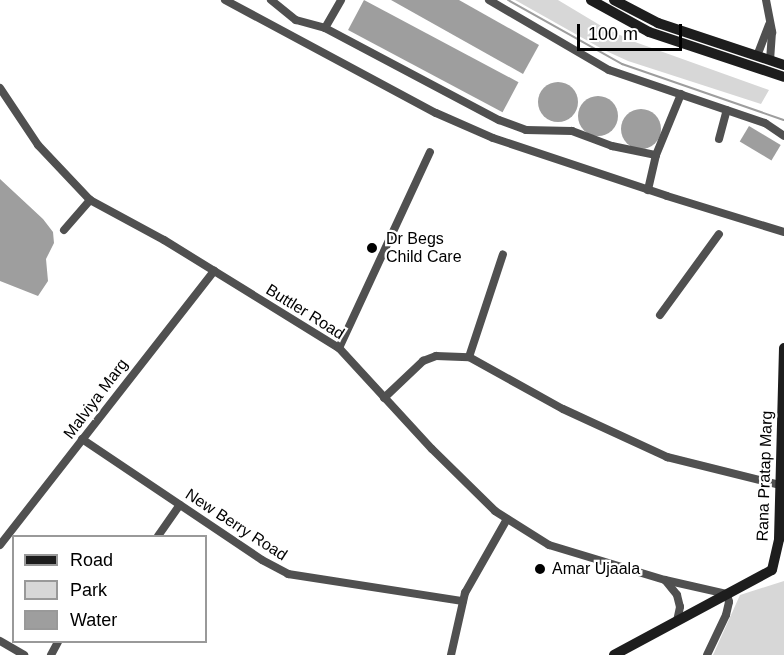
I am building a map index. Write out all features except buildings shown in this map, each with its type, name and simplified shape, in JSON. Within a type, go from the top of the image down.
[{"type":"street","points":[[225,0],[436,114],[493,138],[648,190],[784,232]]},
{"type":"street","points":[[271,0],[296,20],[325,28],[513,126],[526,130],[572,131],[612,146],[656,155]]},
{"type":"street","points":[[325,28],[340,0]]},
{"type":"street","points":[[489,0],[609,70],[765,123],[784,136]]},
{"type":"street","points":[[591,0],[650,32],[784,77]]},
{"type":"street","points":[[614,0],[658,23],[784,65]]},
{"type":"street","points":[[766,0],[772,32],[770,60]]},
{"type":"street","points":[[757,56],[769,24]]},
{"type":"street","name":"Buttler Road","points":[[0,88],[38,145],[90,200],[164,240],[339,348],[384,398],[495,511],[549,545],[665,580],[728,594]]},
{"type":"street","points":[[648,190],[656,155],[681,94]]},
{"type":"street","points":[[719,140],[727,110]]},
{"type":"street","points":[[339,348],[430,152]]},
{"type":"street","points":[[64,230],[90,200]]},
{"type":"street","points":[[660,315],[719,234]]},
{"type":"street","points":[[469,357],[503,254]]},
{"type":"street","name":"Malviya Marg","points":[[0,545],[214,271]]},
{"type":"street","name":"Rana Pratap Marg","points":[[614,655],[772,570],[779,539],[784,348]]},
{"type":"street","points":[[384,398],[423,361],[443,355],[469,357],[563,409],[667,457],[780,485]]},
{"type":"street","name":"New Berry Road","points":[[82,439],[262,560],[288,573],[463,601]]},
{"type":"street","points":[[159,535],[180,505]]},
{"type":"street","points":[[452,655],[465,593],[507,519]]},
{"type":"street","points":[[665,580],[677,596],[680,607],[677,621]]},
{"type":"street","points":[[707,655],[726,615],[728,594]]},
{"type":"street","points":[[0,641],[13,653],[24,655]]},
{"type":"green space","points":[[515,0],[558,0],[603,27],[635,42],[769,90],[761,104],[628,61]]},
{"type":"green space","points":[[784,581],[784,655],[713,655],[740,595]]},
{"type":"water","points":[[364,0],[519,82],[503,112],[348,30]]},
{"type":"water","points":[[391,0],[459,0],[539,45],[523,74]]},
{"type":"water","points":[[558,82],[572,88],[578,102],[572,116],[558,122],[544,116],[538,102],[544,88]]},
{"type":"water","points":[[598,96],[612,102],[618,116],[612,130],[598,136],[584,130],[578,116],[584,102]]},
{"type":"water","points":[[641,109],[655,115],[661,129],[655,143],[641,149],[627,143],[621,129],[627,115]]},
{"type":"water","points":[[749,126],[781,145],[771,160],[740,141]]},
{"type":"water","points":[[0,179],[43,219],[53,232],[54,243],[46,259],[48,281],[38,296],[0,281]]},
{"type":"waterway","points":[[508,0],[622,64],[784,120]]},
{"type":"place","name":"Dr Begs Child Care","points":[[372,248]]},
{"type":"place","name":"Amar Ujaala","points":[[540,569]]}]
